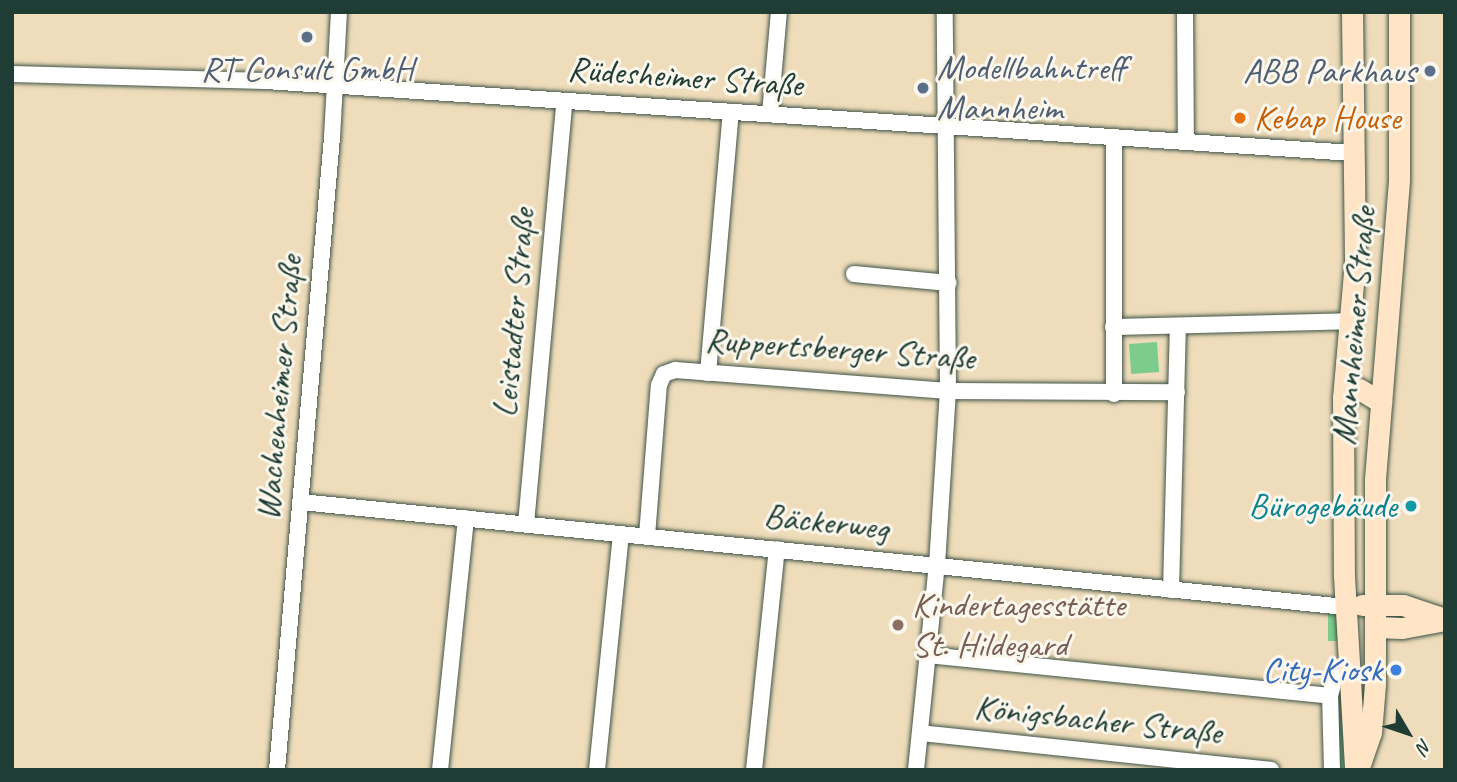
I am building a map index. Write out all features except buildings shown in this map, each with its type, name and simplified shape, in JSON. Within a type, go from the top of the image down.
[{"type":"main road","name":"Mannheimer Straße","points":[[1352,12],[1354,153],[1350,331],[1343,398],[1346,607],[1357,770]]},
{"type":"main road","name":"Mannheimer Straße","points":[[1357,770],[1371,733],[1375,684],[1374,604],[1381,402],[1399,180],[1399,12]]},
{"type":"main road","points":[[1350,331],[1369,368],[1385,364]]},
{"type":"main road","points":[[1343,398],[1359,389],[1381,402]]},
{"type":"main road","points":[[1346,607],[1374,604],[1403,606],[1445,619]]},
{"type":"main road","points":[[1346,607],[1375,627],[1402,628],[1445,619]]},
{"type":"main road","points":[[1349,672],[1375,684]]},
{"type":"street","name":"Wachenheimer Straße","points":[[277,770],[337,85],[339,12]]},
{"type":"street","points":[[770,114],[779,12]]},
{"type":"street","points":[[916,770],[937,565],[948,391],[945,12]]},
{"type":"street","points":[[1185,12],[1186,142]]},
{"type":"street","name":"Rüdesheimer Straße","points":[[12,74],[337,85],[1354,153]]},
{"type":"street","name":"Leistadter Straße","points":[[526,524],[564,108]]},
{"type":"street","points":[[708,373],[731,112]]},
{"type":"street","points":[[1114,137],[1114,394]]},
{"type":"street","points":[[854,274],[949,283]]},
{"type":"street","points":[[1171,590],[1178,326]]},
{"type":"street","points":[[1113,327],[1350,331]]},
{"type":"street","name":"Ruppertsberger Straße","points":[[647,536],[659,385],[664,373],[675,370],[948,391],[1114,394],[1177,392]]},
{"type":"street","name":"Bäckerweg","points":[[300,502],[1346,607]]},
{"type":"street","points":[[440,770],[466,518]]},
{"type":"street","points":[[597,770],[621,534]]},
{"type":"street","points":[[754,770],[777,549]]},
{"type":"street","points":[[928,655],[1330,695]]},
{"type":"street","points":[[1332,770],[1330,695],[1334,680],[1349,672]]},
{"type":"street","name":"Königsbacher Straße","points":[[920,733],[1271,770]]},
{"type":"green space","points":[[1157,342],[1159,372],[1131,374],[1129,344]]},
{"type":"green space","points":[[1328,611],[1338,611],[1338,641],[1328,641]]},
{"type":"green space","points":[[1339,691],[1345,691],[1345,770],[1338,770]]},
{"type":"place","name":"RT Consult GmbH","points":[[307,37]]},
{"type":"place","name":"ABB Parkhaus","points":[[1430,71]]},
{"type":"place","name":"Modellbahntreff Mannheim","points":[[923,88]]},
{"type":"place","name":"Kebap House","points":[[1240,118]]},
{"type":"place","name":"Bürogebäude","points":[[1411,506]]},
{"type":"place","name":"Kindertagesstätte St. Hildegard","points":[[898,625]]},
{"type":"place","name":"City-Kiosk","points":[[1396,670]]}]
